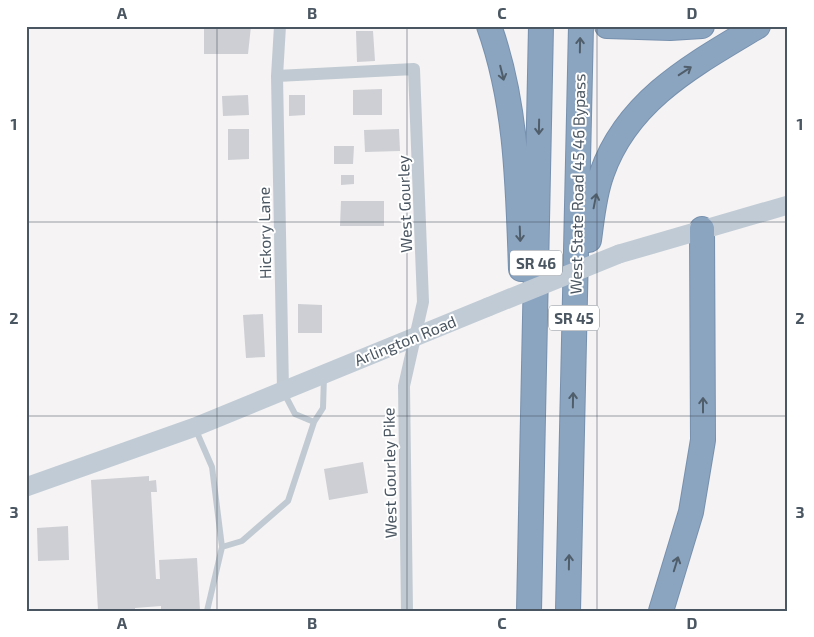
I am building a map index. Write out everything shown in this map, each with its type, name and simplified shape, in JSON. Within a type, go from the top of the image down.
[{"type":"highway","points":[[489,26],[510,109],[514,147],[531,500],[528,611]]},
{"type":"highway","name":"SR 46","points":[[531,500],[541,26]]},
{"type":"highway","name":"West State Road 45 46 Bypass","points":[[568,611],[581,26]]},
{"type":"highway","points":[[607,26],[670,28],[702,26]]},
{"type":"highway","points":[[573,371],[595,198],[602,172],[611,152],[630,122],[655,94],[674,78],[758,26]]},
{"type":"highway","points":[[661,611],[691,512],[702,440],[702,229]]},
{"type":"street","name":"Hickory Lane","points":[[280,26],[277,76],[283,390]]},
{"type":"street","name":"West Gourley","points":[[277,76],[414,70],[423,302],[414,337]]},
{"type":"street","name":"Arlington Road","points":[[26,487],[194,427],[619,254],[788,205]]},
{"type":"street","name":"West Gourley Pike","points":[[407,611],[404,386],[414,337]]},
{"type":"lane","points":[[222,547],[242,541],[288,501],[314,422],[323,408],[324,373]]},
{"type":"lane","points":[[283,390],[295,414],[314,422]]},
{"type":"lane","points":[[194,427],[212,466],[222,547],[207,611]]},
{"type":"building","points":[[204,26],[251,26],[248,54],[204,54]]},
{"type":"building","points":[[356,31],[373,31],[375,61],[357,62]]},
{"type":"building","points":[[382,89],[382,115],[353,115],[353,90]]},
{"type":"building","points":[[248,95],[249,115],[223,116],[222,96]]},
{"type":"building","points":[[289,95],[305,95],[305,115],[289,116]]},
{"type":"building","points":[[228,129],[249,129],[249,159],[228,160]]},
{"type":"building","points":[[399,129],[400,151],[365,152],[364,130]]},
{"type":"building","points":[[334,146],[354,146],[353,164],[334,164]]},
{"type":"building","points":[[341,175],[354,175],[354,184],[341,185]]},
{"type":"building","points":[[341,201],[384,201],[384,226],[340,226]]},
{"type":"building","points":[[298,304],[322,305],[322,333],[298,333]]},
{"type":"building","points":[[263,314],[265,357],[246,358],[243,315]]},
{"type":"building","points":[[363,462],[368,493],[329,500],[324,469]]},
{"type":"building","points":[[149,476],[149,481],[156,480],[157,492],[151,492],[156,579],[160,579],[159,560],[197,558],[200,611],[161,611],[161,606],[135,608],[135,611],[98,611],[91,480]]},
{"type":"building","points":[[68,526],[69,560],[38,561],[37,528]]}]
